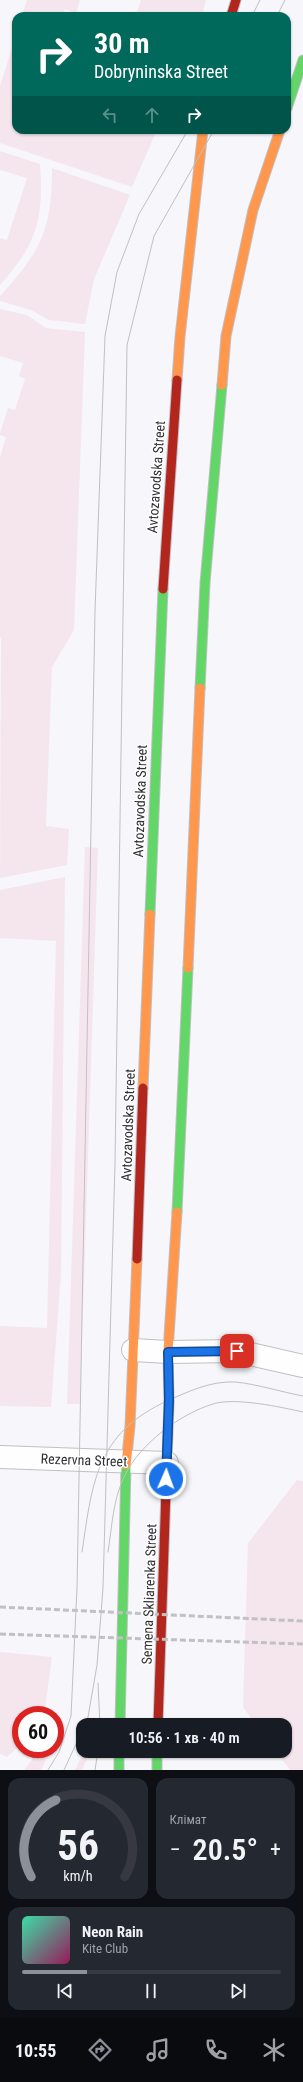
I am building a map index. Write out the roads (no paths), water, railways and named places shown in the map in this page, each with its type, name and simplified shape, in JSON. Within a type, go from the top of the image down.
[{"type":"main road","points":[[232,12],[236,0]]},
{"type":"main road","points":[[291,96],[303,60]]},
{"type":"main road","name":"Avtozavodska Street","points":[[126,1468],[133,1350],[163,580],[180,337],[203,134]]},
{"type":"main road","points":[[167,1463],[169,1399],[168,1352],[178,1198],[205,584],[226,336],[253,210],[279,134]]},
{"type":"main road","name":"Semena Skliarenka Street","points":[[158,1718],[167,1463]]},
{"type":"main road","name":"Semena Skliarenka Street","points":[[120,1718],[126,1468]]},
{"type":"main road","points":[[119,1758],[119,1770]]},
{"type":"main road","points":[[157,1758],[157,1770]]},
{"type":"street","points":[[133,1350],[168,1352],[237,1351],[303,1366]]},
{"type":"street","name":"Rezervna Street","points":[[0,1457],[126,1468],[167,1463]]},
{"type":"tram line","points":[[254,12],[260,0]]},
{"type":"tram line","points":[[279,12],[285,0]]},
{"type":"tram line","points":[[48,1770],[59,1752],[71,1716],[77,1588],[95,611],[105,336],[117,272],[139,214],[186,134]]},
{"type":"tram line","points":[[88,1718],[97,1665],[103,1588],[115,1163],[127,345],[154,236],[212,134]]},
{"type":"tram line","points":[[82,1552],[90,1501],[96,1479],[104,1459],[114,1441],[130,1425],[150,1410],[197,1388],[227,1382],[252,1384],[303,1396]]},
{"type":"tram line","points":[[108,1552],[115,1503],[125,1475],[140,1452],[162,1432],[187,1415],[213,1404],[222,1402],[245,1402],[303,1412]]},
{"type":"tram line","points":[[98,1683],[100,1718]]},
{"type":"tram line","points":[[64,1770],[76,1744]]},
{"type":"tram line","points":[[95,1770],[97,1758]]},
{"type":"railway","points":[[0,1607],[303,1621]]},
{"type":"railway","points":[[0,1634],[303,1644]]}]
